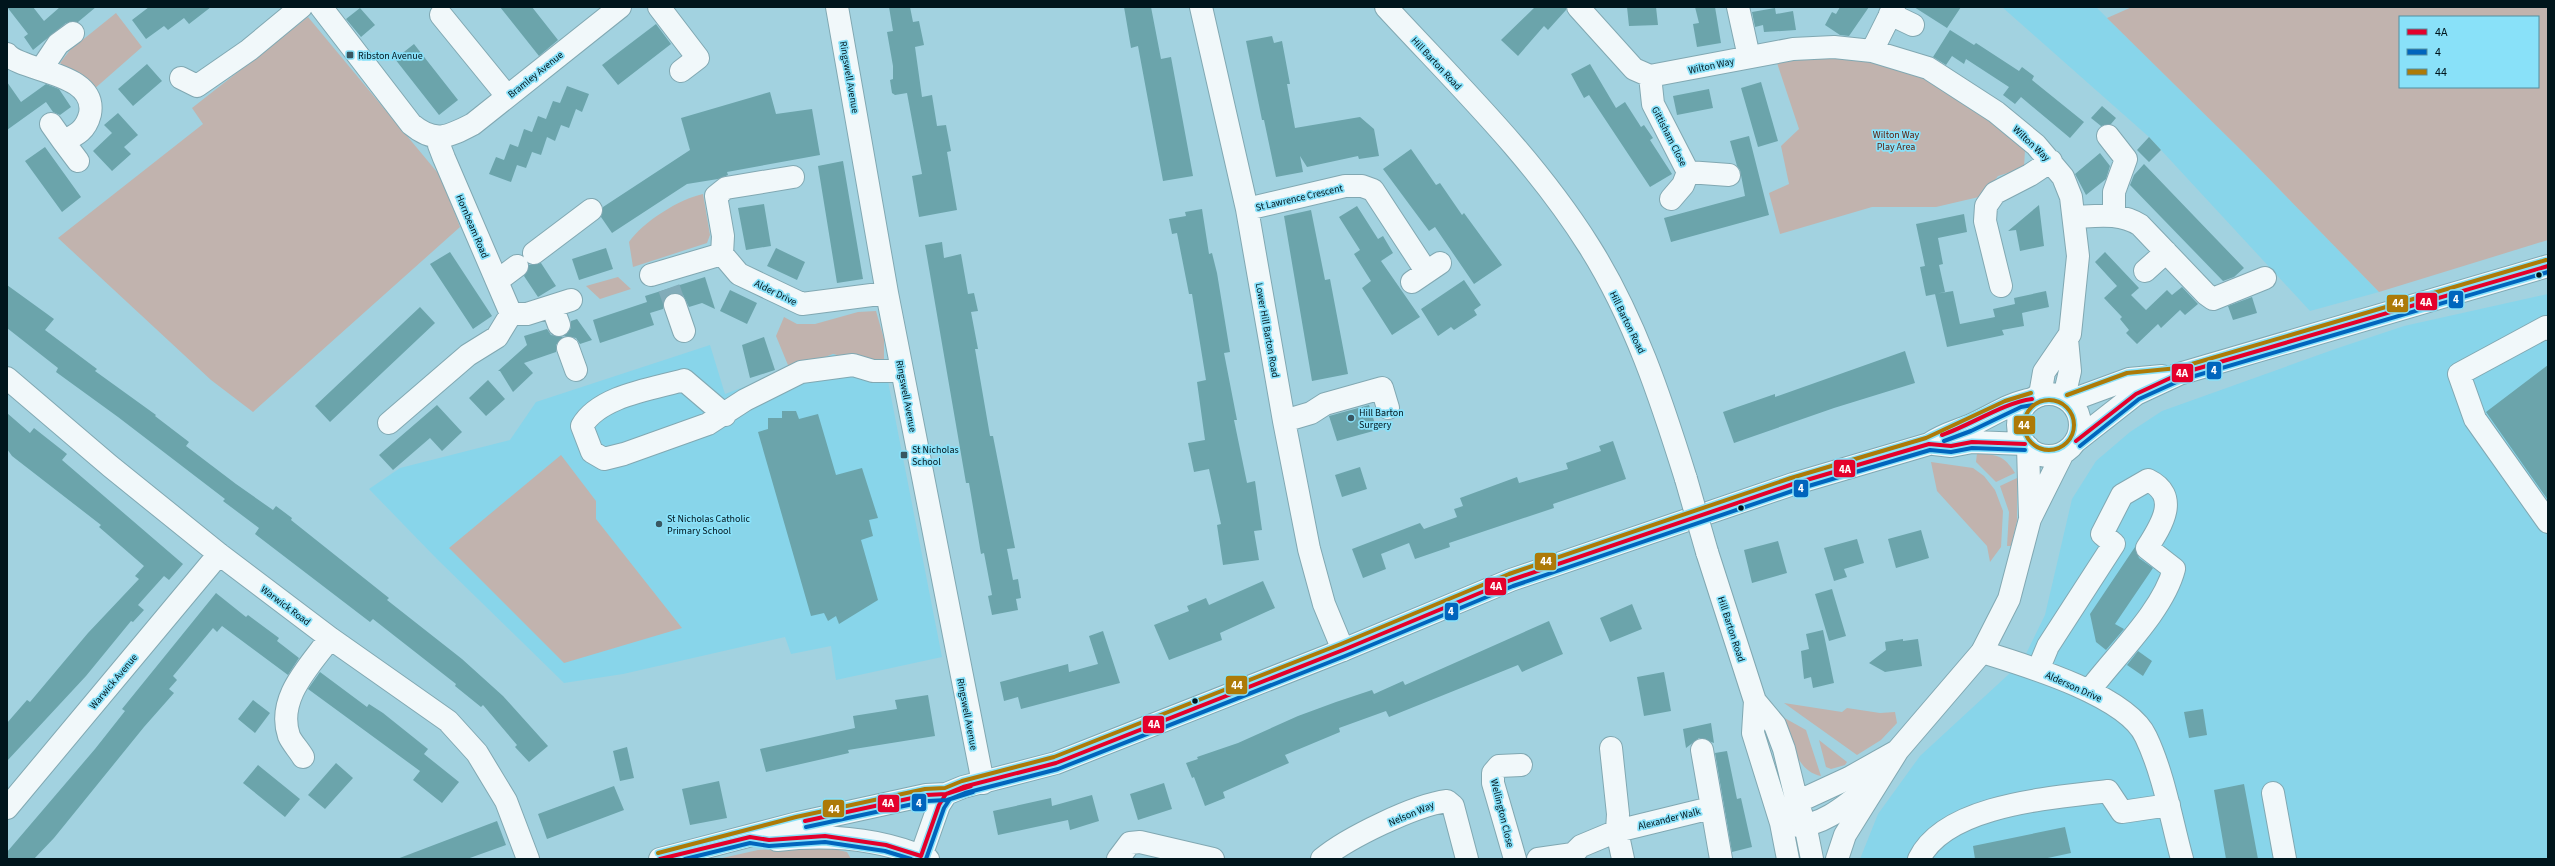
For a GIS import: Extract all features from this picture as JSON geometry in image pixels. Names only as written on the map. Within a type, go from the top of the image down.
[{"type":"street","points":[[181,78],[197,86],[249,50],[301,7]]},
{"type":"street","points":[[321,7],[411,124],[422,133],[444,137]]},
{"type":"street","name":"Bramley Avenue","points":[[444,137],[473,124],[620,7]]},
{"type":"street","points":[[659,7],[698,58],[681,71]]},
{"type":"street","name":"Ringswell Avenue","points":[[837,7],[887,293],[983,783]]},
{"type":"street","name":"Lower Hill Barton Road","points":[[1201,7],[1247,209],[1284,421],[1309,549],[1324,604],[1343,650]]},
{"type":"street","name":"Hill Barton Road","points":[[1386,7],[1508,138],[1543,179],[1589,246],[1645,359],[1686,479],[1707,552],[1755,701],[1753,734],[1781,823],[1788,859]]},
{"type":"street","points":[[1578,7],[1634,70],[1650,76]]},
{"type":"street","points":[[1738,7],[1749,57]]},
{"type":"street","points":[[1872,51],[1892,10],[1913,25]]},
{"type":"street","points":[[441,16],[507,96]]},
{"type":"street","points":[[42,68],[58,44],[73,33]]},
{"type":"street","name":"Wilton Way","points":[[1650,76],[1793,50],[1834,47],[1872,51],[1928,68],[1996,112],[2036,145],[2051,161],[2063,177],[2071,197],[2078,256],[2074,304],[2067,339],[2070,371],[2067,399]]},
{"type":"street","points":[[9,59],[42,68],[69,81],[84,92],[90,101],[88,122],[80,133],[57,133],[78,160]]},
{"type":"street","name":"Gittisham Close","points":[[1650,76],[1653,104],[1688,172],[1683,185],[1671,199]]},
{"type":"street","points":[[2108,136],[2126,159],[2114,192],[2114,216]]},
{"type":"street","name":"Hornbeam Road","points":[[444,137],[439,145],[510,314]]},
{"type":"street","points":[[2001,286],[1985,221],[1986,206],[1995,193],[2051,161]]},
{"type":"street","name":"Gittisham Close","points":[[1688,172],[1729,175]]},
{"type":"street","points":[[684,331],[665,285],[722,254],[723,236],[716,196],[726,188],[793,177]]},
{"type":"street","name":"St Lawrence Crescent","points":[[1247,209],[1345,186],[1362,186],[1373,190],[1426,272]]},
{"type":"street","points":[[497,281],[591,210]]},
{"type":"street","points":[[2074,217],[2114,216],[2131,219],[2140,225],[2206,294],[2213,299],[2265,278]]},
{"type":"street","points":[[2145,271],[2166,252]]},
{"type":"street","name":"Alder Drive","points":[[722,254],[739,274],[802,304],[887,293]]},
{"type":"street","points":[[1929,444],[1951,446],[1972,442],[2026,446],[2044,455],[2069,447],[2136,394],[2179,374],[2548,266]]},
{"type":"street","points":[[389,423],[468,355],[497,337],[510,314],[527,314],[561,310]]},
{"type":"street","points":[[2548,330],[2546,327],[2459,374],[2475,419],[2548,522]]},
{"type":"street","name":"Wilton Way","points":[[2036,397],[2044,372],[2053,355],[2067,339]]},
{"type":"street","points":[[568,348],[576,370]]},
{"type":"street","points":[[725,415],[684,380],[607,402],[589,414],[582,426],[592,452],[604,459],[701,426],[725,415],[745,400],[800,372],[853,366],[873,371],[902,371]]},
{"type":"street","points":[[2067,399],[2129,379],[2179,374]]},
{"type":"street","name":"Warwick Road","points":[[7,378],[110,466],[219,554],[330,638],[448,721],[477,752],[506,801],[528,859]]},
{"type":"street","points":[[1284,421],[1311,413],[1325,404],[1382,388],[1388,408]]},
{"type":"street","points":[[660,859],[750,837],[798,823],[926,795],[946,794],[1056,763],[1343,650],[1511,580],[1635,536],[1852,465],[1929,444],[1945,433],[1968,426],[2019,402],[2036,397],[2056,395],[2067,399],[2077,412],[2080,424],[2030,519],[2009,599],[1982,652],[1898,750],[1845,835],[1838,859]]},
{"type":"street","points":[[2030,519],[2026,446],[2021,437],[2019,420],[2026,404],[2036,397]]},
{"type":"street","points":[[2038,670],[2065,618],[2114,544],[2102,534],[2122,495],[2148,480],[2158,485],[2166,502],[2165,520],[2147,548],[2174,569],[2170,583],[2149,616],[2089,691]]},
{"type":"street","name":"Warwick Avenue","points":[[7,808],[219,554]]},
{"type":"street","points":[[303,757],[290,737],[286,721],[288,700],[294,688],[330,638]]},
{"type":"street","name":"Alderson Drive","points":[[1982,652],[2038,670],[2089,691],[2128,714],[2146,736],[2169,805],[2182,859]]},
{"type":"street","name":"Hill Barton Road","points":[[1755,701],[1775,725],[1786,756],[1797,802],[1805,824],[1812,859]]},
{"type":"street","points":[[1611,748],[1618,814],[1617,831],[1623,859]]},
{"type":"street","name":"Alexander Walk","points":[[1617,831],[1711,808],[1702,750]]},
{"type":"street","points":[[1882,776],[1826,817],[1797,826],[1781,823],[1797,802],[1898,750]]},
{"type":"street","points":[[1786,756],[1796,771],[1826,788]]},
{"type":"street","name":"Wellington Close","points":[[1515,859],[1493,783],[1493,773],[1499,766],[1521,765]]},
{"type":"street","points":[[1919,859],[1924,848],[1940,833],[1960,821],[2047,798],[2108,791],[2122,812],[2169,805]]},
{"type":"street","points":[[2273,793],[2285,859]]},
{"type":"street","points":[[750,837],[768,840],[825,836],[886,845],[925,858],[939,805],[946,794]]},
{"type":"street","name":"Nelson Way","points":[[1322,859],[1365,833],[1434,803],[1447,801],[1453,806],[1467,859]]},
{"type":"street","points":[[1711,808],[1721,859]]},
{"type":"street","points":[[1538,859],[1573,856],[1581,846],[1617,831]]},
{"type":"street","points":[[1118,859],[1130,843],[1140,842],[1213,859]]},
{"type":"shaded area","points":[[2002,7],[2096,7],[2244,153],[2379,292],[2310,311],[2149,137]]},
{"type":"shaded area","points":[[2548,294],[2548,859],[1860,859],[1878,814],[1920,756],[2022,662],[2045,615],[2072,499],[2096,461],[2130,432],[2162,411],[2404,326]]},
{"type":"shaded area","name":"St Nicholas Catholic Primary School","points":[[710,345],[725,394],[833,354],[876,364],[884,361],[942,657],[836,680],[831,646],[791,654],[785,637],[623,674],[564,683],[437,559],[369,489],[400,468],[510,440],[536,402]]},
{"type":"green space","points":[[2132,7],[2548,7],[2548,240],[2379,292],[2244,153],[2107,18]]},
{"type":"green space","points":[[116,13],[142,47],[93,90],[60,63],[70,50]]},
{"type":"green space","points":[[308,17],[442,178],[460,227],[253,412],[211,380],[58,238],[203,124],[192,108]]},
{"type":"green space","name":"Wilton Way Play Area","points":[[1823,57],[1849,57],[1895,67],[1933,83],[1986,113],[2025,150],[2024,168],[1998,176],[1983,196],[1936,207],[1872,207],[1780,234],[1769,193],[1789,184],[1781,146],[1799,129],[1777,63]]},
{"type":"green space","points":[[703,194],[710,235],[707,243],[633,267],[629,242],[635,234],[662,212],[683,201]]},
{"type":"green space","points":[[618,277],[631,289],[600,299],[586,286]]},
{"type":"green space","points":[[876,311],[884,339],[884,361],[876,364],[833,354],[790,370],[776,336],[784,317],[797,324],[815,324],[858,312]]},
{"type":"green space","points":[[1977,453],[1995,455],[2003,459],[2015,473],[1996,482],[1976,462]]},
{"type":"green space","points":[[561,455],[596,501],[596,519],[682,628],[564,663],[449,548]]},
{"type":"green space","points":[[1931,462],[1973,468],[1984,476],[1995,490],[2003,511],[2001,547],[1990,562],[1987,546],[1937,491]]},
{"type":"green space","points":[[2017,478],[2017,521],[2011,546],[2007,546],[2009,512],[2000,486]]},
{"type":"green space","points":[[1784,703],[1842,712],[1847,708],[1880,713],[1895,712],[1897,723],[1881,740],[1857,755]]},
{"type":"green space","points":[[1781,716],[1806,730],[1821,776],[1812,773],[1799,760]]},
{"type":"green space","points":[[1819,740],[1847,762],[1845,765],[1831,769],[1826,767]]},
{"type":"green space","points":[[826,847],[847,852],[851,859],[718,859],[758,850]]},
{"type":"building","points":[[7,7],[33,7],[44,21],[60,7],[96,7],[78,22],[66,23],[33,50],[24,37],[28,34]]},
{"type":"building","points":[[149,7],[211,7],[189,24],[184,18],[168,30],[164,26],[146,39],[132,20]]},
{"type":"building","points":[[500,7],[532,7],[558,40],[539,56]]},
{"type":"building","points":[[889,7],[910,7],[913,22],[919,21],[924,45],[915,47],[922,97],[932,95],[937,126],[946,125],[951,151],[947,152],[957,210],[919,217],[912,176],[922,174],[907,93],[895,95],[892,93],[890,80],[893,79],[893,66],[887,32],[893,31]]},
{"type":"building","points":[[1124,7],[1151,7],[1161,59],[1171,57],[1193,176],[1163,181],[1138,46],[1131,48]]},
{"type":"building","points":[[1535,7],[1566,7],[1566,10],[1548,30],[1544,26],[1518,56],[1501,40]]},
{"type":"building","points":[[1627,7],[1656,7],[1658,25],[1629,26]]},
{"type":"building","points":[[1695,7],[1715,7],[1721,43],[1697,47],[1693,24],[1699,23]]},
{"type":"building","points":[[1840,7],[1869,7],[1849,36],[1840,35],[1825,25],[1832,12],[1836,14]]},
{"type":"building","points":[[1914,7],[1961,7],[1947,28]]},
{"type":"building","points":[[360,8],[375,25],[361,37],[346,19]]},
{"type":"building","points":[[1775,8],[1776,14],[1793,11],[1796,30],[1764,32],[1763,25],[1755,27],[1752,12]]},
{"type":"building","points":[[656,24],[671,44],[618,85],[602,65]]},
{"type":"building","points":[[1950,30],[1974,45],[1976,43],[2019,71],[2022,67],[2034,76],[2032,80],[2084,122],[2070,138],[2021,97],[2015,104],[2003,95],[2009,87],[1966,59],[1964,64],[1952,56],[1946,65],[1933,57]]},
{"type":"building","points":[[1272,36],[1274,43],[1282,41],[1290,84],[1287,84],[1295,128],[1360,117],[1374,129],[1379,156],[1359,159],[1358,156],[1307,167],[1300,156],[1303,172],[1276,177],[1264,120],[1262,120],[1246,41]]},
{"type":"building","points":[[414,44],[458,100],[439,115],[395,59]]},
{"type":"building","points":[[147,64],[162,81],[133,106],[118,89]]},
{"type":"building","points":[[1590,64],[1616,108],[1625,102],[1641,127],[1644,125],[1653,138],[1650,140],[1672,174],[1650,187],[1589,95],[1584,98],[1571,74]]},
{"type":"building","points":[[7,82],[21,102],[46,84],[59,89],[71,107],[60,115],[53,112],[46,102],[7,130]]},
{"type":"building","points":[[1761,82],[1778,141],[1758,147],[1741,88]]},
{"type":"building","points":[[567,86],[589,94],[582,112],[576,109],[569,128],[561,125],[555,141],[547,137],[541,155],[532,152],[526,168],[517,165],[511,182],[489,174],[496,157],[504,160],[510,144],[518,147],[524,129],[532,132],[538,116],[546,119],[553,101],[560,103]]},
{"type":"building","points":[[1709,89],[1713,108],[1677,115],[1673,96]]},
{"type":"building","points":[[770,92],[776,114],[812,109],[820,155],[727,172],[728,175],[718,179],[687,184],[612,233],[601,217],[603,207],[690,150],[681,118]]},
{"type":"building","points":[[2102,106],[2116,118],[2111,124],[2101,126],[2091,118]]},
{"type":"building","points":[[118,113],[138,135],[124,147],[131,154],[112,171],[93,151],[112,133],[104,125]]},
{"type":"building","points":[[1749,136],[1769,215],[1671,242],[1664,218],[1745,196],[1740,170],[1737,166],[1730,141]]},
{"type":"building","points":[[2149,137],[2161,150],[2149,162],[2137,150]]},
{"type":"building","points":[[45,147],[81,197],[62,212],[25,161]]},
{"type":"building","points":[[1411,149],[1436,185],[1440,183],[1462,215],[1464,213],[1502,265],[1474,284],[1435,227],[1429,231],[1383,169]]},
{"type":"building","points":[[2100,153],[2110,166],[2106,179],[2086,195],[2075,174]]},
{"type":"building","points":[[843,161],[863,279],[837,283],[818,166]]},
{"type":"building","points":[[2144,164],[2244,268],[2234,277],[2223,281],[2130,185],[2134,175]]},
{"type":"building","points":[[764,204],[771,246],[746,250],[738,208]]},
{"type":"building","points":[[2039,205],[2044,246],[2020,251],[2016,230],[2008,231]]},
{"type":"building","points":[[1357,206],[1378,239],[1383,236],[1393,253],[1381,261],[1420,317],[1392,335],[1362,288],[1371,281],[1354,254],[1360,250],[1339,217]]},
{"type":"building","points":[[1202,209],[1209,254],[1212,253],[1217,273],[1230,352],[1224,353],[1237,420],[1234,420],[1247,483],[1255,481],[1262,530],[1254,531],[1259,560],[1223,565],[1217,525],[1221,524],[1209,469],[1194,472],[1188,443],[1205,440],[1197,382],[1206,380],[1192,294],[1189,294],[1177,233],[1172,234],[1169,219],[1186,216],[1185,212]]},
{"type":"building","points":[[1311,210],[1325,280],[1330,279],[1348,374],[1312,381],[1284,216]]},
{"type":"building","points":[[1964,214],[1967,232],[1938,238],[1943,264],[1939,265],[1945,292],[1926,296],[1920,267],[1925,266],[1916,224]]},
{"type":"building","points":[[942,242],[944,258],[961,254],[968,294],[974,293],[978,311],[971,312],[978,349],[975,349],[990,436],[993,436],[1015,548],[1007,549],[1013,580],[1018,579],[1021,598],[1016,599],[1018,610],[992,615],[988,596],[992,595],[984,553],[981,554],[969,483],[966,483],[925,245]]},
{"type":"building","points":[[606,248],[613,269],[579,280],[572,259]]},
{"type":"building","points":[[776,248],[805,262],[797,280],[767,266]]},
{"type":"building","points":[[450,252],[492,316],[473,329],[430,264]]},
{"type":"building","points":[[2105,252],[2139,288],[2131,295],[2146,310],[2167,290],[2172,295],[2182,287],[2198,304],[2185,315],[2180,310],[2161,328],[2158,324],[2137,344],[2126,333],[2129,330],[2120,319],[2122,317],[2104,298],[2117,286],[2095,262]]},
{"type":"building","points":[[541,263],[556,286],[538,297],[524,276],[529,265]]},
{"type":"building","points":[[705,277],[715,309],[702,303],[689,307],[683,295],[671,293],[665,297],[663,309],[650,313],[654,325],[600,343],[593,320],[647,302],[645,296]]},
{"type":"building","points":[[1464,280],[1481,305],[1474,310],[1477,315],[1454,330],[1451,327],[1438,336],[1421,309]]},
{"type":"building","points":[[7,285],[54,319],[45,330],[97,369],[95,371],[156,415],[155,416],[189,442],[186,446],[273,510],[276,506],[292,518],[291,520],[389,598],[387,600],[462,659],[503,696],[548,746],[529,762],[515,747],[517,745],[483,705],[481,707],[455,686],[456,684],[373,619],[370,622],[255,534],[259,528],[223,501],[225,499],[118,417],[56,372],[58,368],[7,328]]},
{"type":"building","points":[[730,290],[757,303],[747,324],[720,311]]},
{"type":"building","points":[[1953,291],[1960,324],[1995,317],[1993,309],[2015,304],[2014,298],[2046,291],[2049,307],[2022,313],[2024,326],[2002,330],[2004,335],[1947,347],[1935,294]]},
{"type":"building","points":[[2252,297],[2257,313],[2233,320],[2228,306]]},
{"type":"building","points":[[420,307],[435,323],[330,422],[315,406]]},
{"type":"building","points":[[577,319],[592,340],[580,344],[576,338],[564,336],[571,328],[571,321]]},
{"type":"building","points":[[547,329],[551,335],[563,337],[556,345],[556,352],[524,363],[533,373],[513,392],[500,371],[498,371],[527,345],[524,336]]},
{"type":"building","points":[[764,337],[775,370],[750,378],[742,345]]},
{"type":"building","points":[[1905,351],[1915,383],[1834,408],[1734,443],[1723,412],[1775,394],[1775,397]]},
{"type":"building","points":[[2548,365],[2548,500],[2486,412]]},
{"type":"building","points":[[488,380],[505,399],[486,416],[469,398]]},
{"type":"building","points":[[437,405],[462,432],[442,451],[430,438],[393,470],[379,455]]},
{"type":"building","name":"Hill Barton Surgery","points":[[1369,405],[1377,430],[1337,441],[1329,416]]},
{"type":"building","points":[[782,411],[796,411],[799,419],[818,414],[836,475],[862,468],[878,518],[869,520],[873,536],[861,540],[878,600],[839,624],[836,616],[828,621],[824,613],[811,616],[758,432],[768,429],[768,418],[782,418]]},
{"type":"building","points":[[7,413],[30,433],[34,428],[67,454],[62,460],[183,564],[169,580],[164,576],[138,605],[144,610],[133,622],[131,621],[86,676],[7,761],[7,723],[27,700],[30,702],[88,633],[139,579],[135,576],[144,566],[99,527],[101,525],[12,456],[7,449]]},
{"type":"building","points":[[1613,441],[1626,479],[1553,504],[1554,508],[1449,543],[1450,547],[1415,559],[1409,543],[1381,554],[1386,569],[1363,578],[1352,549],[1420,523],[1424,529],[1457,517],[1454,509],[1463,506],[1460,498],[1517,477],[1519,483],[1568,469],[1566,463],[1601,451],[1599,446]]},
{"type":"building","points":[[1360,467],[1367,489],[1342,497],[1335,475]]},
{"type":"building","points":[[1921,530],[1929,558],[1896,568],[1888,539]]},
{"type":"building","points":[[1857,539],[1864,563],[1844,569],[1847,577],[1834,581],[1824,548]]},
{"type":"building","points":[[1778,541],[1787,573],[1752,583],[1744,550]]},
{"type":"building","points":[[2135,547],[2139,558],[2153,568],[2115,624],[2124,629],[2106,650],[2096,642],[2090,614]]},
{"type":"building","points":[[1263,581],[1275,608],[1220,633],[1222,640],[1169,660],[1154,625],[1189,611],[1187,606],[1206,598],[1209,605]]},
{"type":"building","points":[[1832,589],[1846,636],[1829,641],[1815,594]]},
{"type":"building","points":[[216,593],[246,617],[248,615],[279,638],[277,641],[299,658],[288,675],[222,626],[217,632],[213,628],[173,676],[177,680],[169,689],[174,693],[144,727],[54,838],[34,859],[7,859],[7,852],[95,749],[125,711],[122,709]]},
{"type":"building","points":[[1632,604],[1642,629],[1610,642],[1600,618]]},
{"type":"building","points":[[1549,621],[1563,654],[1522,672],[1518,665],[1389,717],[1386,711],[1339,728],[1340,732],[1285,755],[1289,763],[1223,792],[1225,798],[1205,806],[1194,777],[1192,778],[1186,763],[1198,759],[1197,757],[1238,743],[1298,716],[1336,702],[1372,690],[1374,694],[1403,681],[1405,685]]},
{"type":"building","points":[[1823,630],[1834,683],[1813,688],[1811,677],[1804,679],[1801,651],[1809,649],[1806,634]]},
{"type":"building","points":[[1103,631],[1120,683],[1021,709],[1018,697],[1004,701],[1000,682],[1068,664],[1069,672],[1098,664],[1089,636]]},
{"type":"building","points":[[1903,639],[1903,641],[1918,639],[1922,666],[1885,672],[1869,663],[1886,650],[1885,642]]},
{"type":"building","points":[[2138,651],[2152,661],[2143,676],[2127,665]]},
{"type":"building","points":[[320,672],[367,707],[369,704],[383,713],[428,749],[424,754],[459,782],[442,803],[413,780],[420,771],[308,689]]},
{"type":"building","points":[[1664,672],[1671,711],[1644,716],[1637,677]]},
{"type":"building","points":[[928,695],[935,736],[848,750],[849,753],[766,772],[760,749],[855,728],[853,716],[897,709],[895,700]]},
{"type":"building","points":[[253,700],[270,713],[255,733],[238,719]]},
{"type":"building","points":[[2203,709],[2207,735],[2189,738],[2184,712]]},
{"type":"building","points":[[1711,723],[1714,743],[1699,738],[1686,748],[1683,729]]},
{"type":"building","points":[[627,747],[634,778],[620,781],[613,751]]},
{"type":"building","points":[[1727,751],[1737,799],[1741,798],[1752,847],[1732,852],[1715,753]]},
{"type":"building","points":[[336,763],[353,778],[325,809],[308,795]]},
{"type":"building","points":[[258,765],[300,799],[285,817],[243,783]]},
{"type":"building","points":[[719,781],[727,818],[690,825],[682,789]]},
{"type":"building","points":[[1164,783],[1172,809],[1138,820],[1130,794]]},
{"type":"building","points":[[2244,784],[2258,859],[2226,859],[2214,790]]},
{"type":"building","points":[[614,786],[624,810],[547,839],[538,814]]},
{"type":"building","points":[[1092,795],[1099,821],[1070,830],[1068,820],[998,835],[993,811],[1051,798],[1052,806]]},
{"type":"building","points":[[497,821],[506,845],[467,859],[397,859]]},
{"type":"building","points":[[2065,827],[2071,853],[2043,859],[1975,859],[1973,846]]},
{"type":"tunnel","points":[[669,288],[675,305]]},
{"type":"transit line","name":"44","points":[[2067,395],[2127,373],[2178,368],[2546,260]]},
{"type":"transit line","name":"4A","points":[[2076,441],[2136,394],[2179,374],[2548,266]]},
{"type":"transit line","name":"4","points":[[2080,446],[2139,399],[2181,380],[2548,272]]},
{"type":"transit line","name":"44","points":[[658,853],[796,817],[925,789],[945,788],[962,781],[1054,757],[1341,644],[1509,574],[1791,478],[1926,438],[2005,401],[2031,393]]},
{"type":"transit line","name":"4A","points":[[1942,435],[2010,405],[2032,399]]},
{"type":"transit line","name":"44","points":[[2049,400],[2058,402],[2067,407],[2072,416],[2074,425],[2072,434],[2067,443],[2058,448],[2049,450],[2040,448],[2031,443],[2026,434],[2024,425],[2026,416],[2031,407],[2040,402],[2049,400]]},
{"type":"transit line","name":"4","points":[[1944,441],[1971,431],[2021,407],[2033,405]]},
{"type":"transit line","name":"4A","points":[[660,859],[750,837],[769,840],[825,836],[886,845],[921,856],[939,805],[946,794],[963,787],[1056,763],[1343,650],[1511,580],[1793,484],[1929,444],[1951,446],[1972,442],[2025,444]]},
{"type":"transit line","name":"4","points":[[926,859],[944,808],[950,799],[965,793],[1058,769],[1345,656],[1513,586],[1795,490],[1930,450],[1951,452],[1972,448],[2025,450]]},
{"type":"transit line","name":"4A","points":[[805,821],[926,795],[946,794],[971,786]]},
{"type":"transit line","name":"4","points":[[806,827],[927,801],[947,800],[973,792]]},
{"type":"transit line","name":"4","points":[[685,859],[750,843],[769,846],[825,842],[885,851],[911,859]]},
{"type":"place","name":"Ribston Avenue","points":[[350,55]]},
{"type":"place","name":"Hill Barton Surgery","points":[[1351,418]]},
{"type":"place","name":"St Nicholas School","points":[[904,455]]},
{"type":"place","name":"St Nicholas Catholic Primary School","points":[[659,524]]}]
